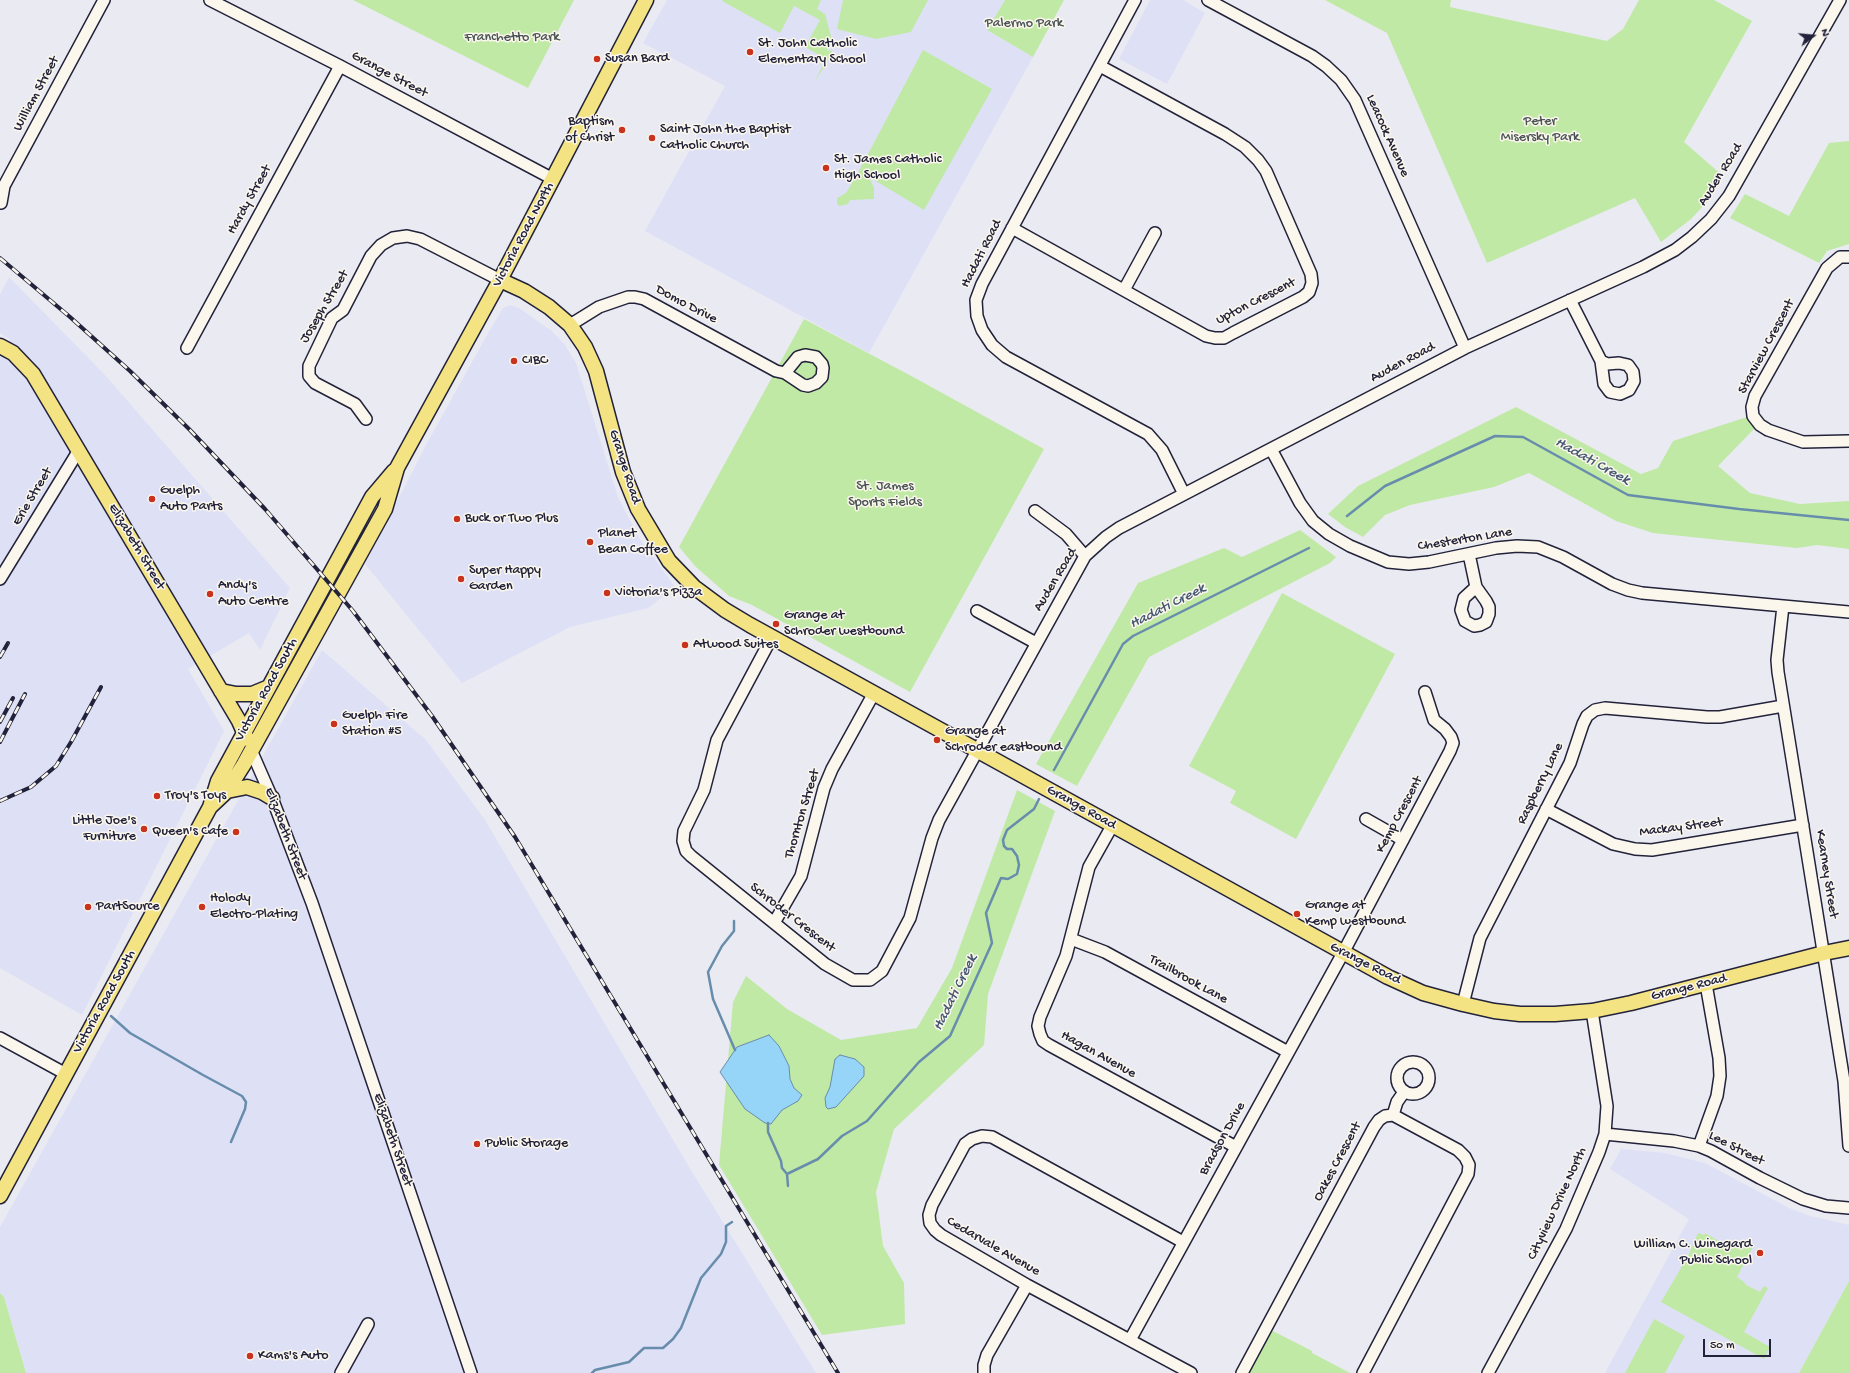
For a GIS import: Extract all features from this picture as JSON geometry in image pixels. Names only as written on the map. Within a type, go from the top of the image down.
[{"type":"main road","name":"Victoria Road North","points":[[330,575],[372,497],[397,468],[500,280],[646,0]]},
{"type":"main road","name":"Grange Road","points":[[500,280],[524,291],[549,307],[570,325],[585,347],[596,371],[629,489],[638,509],[669,561],[694,587],[725,610],[772,637],[1388,977],[1423,993],[1494,1011],[1520,1014],[1555,1014],[1592,1011],[1849,948]]},
{"type":"main road","name":"Elizabeth Street","points":[[0,346],[13,352],[33,374],[221,691],[244,733],[251,750]]},
{"type":"main road","name":"Victoria Road North","points":[[341,587],[385,509],[397,468]]},
{"type":"main road","name":"Victoria Road South","points":[[0,1196],[210,807],[218,781],[330,575]]},
{"type":"main road","name":"Victoria Road South","points":[[210,807],[227,791],[341,587]]},
{"type":"main road","points":[[221,691],[236,694],[252,694],[269,687]]},
{"type":"main road","points":[[227,791],[247,787],[262,792],[272,798]]},
{"type":"street","name":"William Street","points":[[1,203],[4,186],[104,0]]},
{"type":"street","name":"Grange Street","points":[[210,0],[340,66],[553,179]]},
{"type":"street","name":"Hadati Road","points":[[1135,0],[982,284],[976,300],[977,316],[982,330],[992,345],[1006,357],[1148,434],[1162,450],[1184,494]]},
{"type":"street","name":"Leacock Avenue","points":[[1208,0],[1312,56],[1326,66],[1341,80],[1355,100],[1465,348]]},
{"type":"street","name":"Auden Road","points":[[977,751],[1085,556],[1106,537],[1119,528],[1465,348],[1643,267],[1675,250],[1692,237],[1718,212],[1729,196],[1840,0]]},
{"type":"street","name":"Hardy Street","points":[[187,348],[340,66]]},
{"type":"street","name":"Upton Crescent","points":[[1012,228],[1206,336],[1224,338],[1303,297],[1309,292],[1312,283],[1311,274],[1266,171],[1258,160],[1245,147],[1225,134],[1100,66]]},
{"type":"street","points":[[1124,290],[1155,233]]},
{"type":"street","name":"Joseph Street","points":[[366,418],[355,404],[315,383],[309,376],[308,366],[332,318],[343,310],[371,256],[381,245],[393,238],[407,236],[420,239],[500,280]]},
{"type":"street","name":"Starview Crescent","points":[[1849,256],[1840,257],[1827,268],[1755,396],[1752,407],[1753,416],[1760,426],[1768,430],[1803,442],[1849,442]]},
{"type":"street","name":"Domo Drive","points":[[570,325],[599,307],[628,297],[644,299],[776,371],[785,373]]},
{"type":"street","points":[[1570,300],[1600,361]]},
{"type":"street","name":"Chesterton Lane","points":[[1272,449],[1300,503],[1313,520],[1329,534],[1350,546],[1388,562],[1409,564],[1429,562],[1517,546],[1538,547],[1563,556],[1612,584],[1642,593],[1849,612]]},
{"type":"street","name":"Erie Street","points":[[0,579],[79,450]]},
{"type":"street","points":[[1035,511],[1066,534],[1085,556]]},
{"type":"street","points":[[1469,554],[1476,587]]},
{"type":"street","name":"Kearney Street","points":[[1782,606],[1777,660],[1783,706],[1844,1081],[1849,1146]]},
{"type":"street","points":[[977,611],[1036,643]]},
{"type":"street","name":"Schroder Crescent","points":[[772,637],[717,740],[704,790],[684,831],[683,841],[686,851],[691,856],[825,964],[853,980],[862,981],[876,977],[882,971],[910,918],[932,838],[939,820],[977,751]]},
{"type":"street","name":"Kemp Crescent","points":[[1343,953],[1450,751],[1452,743],[1451,737],[1445,728],[1434,720],[1425,692]]},
{"type":"street","name":"Thornton Street","points":[[774,923],[801,876],[824,788],[832,769],[874,693]]},
{"type":"street","name":"Raspberry Lane","points":[[1463,1004],[1480,938],[1570,763],[1582,724],[1587,716],[1595,710],[1605,708],[1720,717],[1783,706]]},
{"type":"street","name":"Elizabeth Street","points":[[251,750],[272,798],[312,904],[471,1373]]},
{"type":"street","name":"Mackay Street","points":[[1546,809],[1613,844],[1635,849],[1652,850],[1803,826]]},
{"type":"street","points":[[1366,819],[1403,840]]},
{"type":"street","name":"Hagan Avenue","points":[[1112,826],[1089,867],[1071,939],[1061,969],[1040,1017],[1038,1026],[1043,1041],[1236,1147]]},
{"type":"street","name":"Trailbrook Lane","points":[[1071,939],[1105,952],[1288,1052]]},
{"type":"street","name":"Bradson Drive","points":[[1130,1340],[1343,953]]},
{"type":"street","points":[[1700,1146],[1717,1096],[1720,1076],[1719,1058],[1706,984]]},
{"type":"street","name":"Cityview Drive North","points":[[1488,1373],[1566,1229],[1579,1201],[1605,1134],[1607,1106],[1592,1011]]},
{"type":"street","points":[[0,1038],[66,1074]]},
{"type":"street","points":[[1363,1373],[1468,1174],[1469,1165],[1466,1156],[1458,1150],[1393,1115],[1397,1102],[1404,1092]]},
{"type":"street","name":"Oakes Crescent","points":[[1242,1373],[1374,1127],[1379,1120],[1385,1116],[1393,1115]]},
{"type":"street","name":"Lee Street","points":[[1605,1134],[1668,1140],[1700,1146],[1760,1178],[1804,1199],[1826,1206],[1849,1208]]},
{"type":"street","name":"Cedarvale Avenue","points":[[1183,1242],[992,1138],[982,1136],[972,1138],[965,1144],[932,1204],[929,1215],[930,1223],[934,1230],[941,1235],[1027,1284],[1191,1373]]},
{"type":"street","points":[[984,1373],[984,1365],[987,1355],[1027,1284]]},
{"type":"street","points":[[341,1373],[368,1324]]},
{"type":"shaded area","name":"St. James Catholic High School","points":[[667,0],[1005,0],[987,30],[1033,57],[869,353],[645,231],[725,86],[643,43]]},
{"type":"shaded area","points":[[1150,0],[1183,0],[1205,13],[1167,84],[1119,59]]},
{"type":"shaded area","points":[[9,277],[105,375],[290,588],[260,650],[249,633],[188,669],[224,731],[82,1015],[0,968],[0,358],[10,339],[0,333],[0,295]]},
{"type":"shaded area","points":[[510,305],[519,308],[552,331],[565,345],[576,363],[618,497],[638,536],[675,587],[648,608],[570,627],[462,683],[365,564],[426,445],[487,335],[503,308]]},
{"type":"shaded area","points":[[322,650],[426,740],[485,820],[689,1167],[816,1373],[26,1373],[4,1297],[0,1293],[0,1227]]},
{"type":"shaded area","name":"William C. Winegard Public School","points":[[1621,1149],[1665,1153],[1705,1163],[1789,1208],[1810,1216],[1849,1225],[1849,1281],[1799,1373],[1605,1373],[1689,1219],[1610,1169]]},
{"type":"green space","name":"Franchetto Park","points":[[353,0],[574,0],[528,88]]},
{"type":"green space","points":[[821,0],[817,9],[825,14],[833,44],[827,47],[828,51],[832,50],[830,57],[814,83],[826,59],[805,47],[820,20],[794,6],[780,33],[722,1]]},
{"type":"green space","points":[[843,0],[928,0],[911,32],[876,39],[837,29]]},
{"type":"green space","name":"Palermo Park","points":[[1005,0],[1064,0],[1033,57],[987,30]]},
{"type":"green space","name":"Peter Misersky Park","points":[[1325,0],[1451,0],[1450,7],[1607,41],[1623,29],[1639,0],[1714,0],[1752,21],[1684,142],[1723,176],[1709,200],[1691,219],[1661,242],[1635,198],[1487,263],[1387,33]]},
{"type":"green space","points":[[923,50],[992,89],[924,210],[869,177],[874,188],[874,199],[850,200],[848,204],[839,206],[837,203],[837,198],[846,193],[859,171]]},
{"type":"green space","points":[[1849,141],[1849,244],[1827,251],[1819,263],[1730,218],[1745,194],[1789,216],[1829,143]]},
{"type":"green space","name":"St. James Sports Fields","points":[[804,319],[1044,449],[910,692],[752,605],[729,596],[696,567],[679,547]]},
{"type":"green space","points":[[1516,407],[1641,474],[1658,468],[1673,441],[1747,417],[1755,428],[1718,466],[1750,493],[1800,504],[1849,501],[1849,549],[1817,545],[1797,548],[1653,533],[1616,521],[1529,473],[1494,487],[1410,505],[1385,515],[1363,537],[1345,527],[1328,514],[1358,486]]},
{"type":"green space","points":[[1300,530],[1336,557],[1330,563],[1149,657],[1077,786],[1036,764],[1138,583],[1224,548],[1242,557]]},
{"type":"green space","points":[[1282,593],[1395,654],[1296,839],[1230,803],[1236,791],[1189,766]]},
{"type":"green space","points":[[1017,790],[1055,811],[988,994],[984,1045],[894,1129],[876,1192],[883,1246],[904,1283],[905,1324],[822,1335],[719,1165],[733,1002],[746,976],[787,1009],[841,1040],[917,1028],[952,968]]},
{"type":"green space","points":[[1698,1233],[1704,1235],[1705,1233],[1717,1240],[1719,1247],[1744,1247],[1755,1243],[1737,1277],[1746,1285],[1760,1292],[1764,1286],[1768,1288],[1744,1332],[1770,1347],[1764,1359],[1661,1302],[1688,1256]]},
{"type":"green space","points":[[1849,1281],[1849,1373],[1799,1373]]},
{"type":"green space","points":[[0,1293],[4,1297],[26,1373],[0,1373]]},
{"type":"green space","points":[[1654,1319],[1685,1336],[1665,1373],[1625,1373]]},
{"type":"green space","points":[[1271,1330],[1312,1351],[1312,1353],[1350,1373],[1248,1373]]},
{"type":"water","points":[[769,1035],[779,1046],[789,1066],[790,1079],[794,1088],[802,1095],[798,1101],[782,1110],[771,1124],[765,1123],[745,1109],[720,1072],[737,1047]]},
{"type":"water","points":[[840,1055],[855,1059],[864,1067],[864,1076],[836,1107],[828,1109],[826,1107],[825,1098],[830,1087],[835,1059]]},
{"type":"waterway","name":"Hadati Creek","points":[[1347,516],[1385,486],[1495,436],[1523,437],[1628,495],[1739,509],[1849,520]]},
{"type":"waterway","name":"Hadati Creek","points":[[1054,770],[1123,644],[1133,636],[1309,548]]},
{"type":"waterway","name":"Hadati Creek","points":[[788,1186],[787,1174],[818,1159],[842,1136],[867,1121],[919,1062],[950,1036],[992,943],[986,913],[1001,878],[1008,879],[1017,874],[1019,865],[1017,856],[1012,849],[1007,849],[1004,846],[1003,840],[1007,830],[1034,809],[1039,799]]},
{"type":"waterway","points":[[734,921],[734,931],[722,946],[708,972],[713,999],[735,1050]]},
{"type":"waterway","points":[[111,1016],[130,1033],[242,1096],[246,1102],[245,1109],[231,1142]]},
{"type":"waterway","points":[[768,1123],[768,1132],[781,1161],[782,1168],[787,1174]]},
{"type":"waterway","points":[[592,1373],[595,1370],[629,1362],[644,1348],[663,1348],[673,1339],[681,1328],[701,1278],[721,1254],[726,1242],[726,1226],[732,1222]]},
{"type":"railway","points":[[0,258],[70,317],[130,371],[190,430],[265,509],[353,611],[432,716],[515,837],[838,1373]]},
{"type":"railway","points":[[0,657],[8,643]]},
{"type":"railway","points":[[0,801],[31,787],[56,766],[101,687]]},
{"type":"railway","points":[[0,742],[25,694]]},
{"type":"railway","points":[[0,722],[13,698]]},
{"type":"place","name":"St. John Catholic Elementary School","points":[[750,52]]},
{"type":"place","name":"Susan Bard","points":[[597,59]]},
{"type":"place","name":"Baptism of Christ","points":[[622,130]]},
{"type":"place","name":"Saint John the Baptist Catholic Church","points":[[652,138]]},
{"type":"place","name":"St. James Catholic High School","points":[[826,168]]},
{"type":"place","name":"CIBC","points":[[514,361]]},
{"type":"place","name":"Guelph Auto Parts","points":[[152,499]]},
{"type":"place","name":"Buck or Two Plus","points":[[457,519]]},
{"type":"place","name":"Planet Bean Coffee","points":[[590,542]]},
{"type":"place","name":"Super Happy Garden","points":[[461,579]]},
{"type":"place","name":"Victoria's Pizza","points":[[607,593]]},
{"type":"place","name":"Andy's Auto Centre","points":[[210,594]]},
{"type":"place","name":"Grange at Schroder westbound","points":[[776,624]]},
{"type":"place","name":"Atwood Suites","points":[[685,645]]},
{"type":"place","name":"Guelph Fire Station #5","points":[[334,724]]},
{"type":"place","name":"Grange at Schroder eastbound","points":[[937,740]]},
{"type":"place","name":"Troy's Toys","points":[[157,796]]},
{"type":"place","name":"Little Joe's Furniture","points":[[144,829]]},
{"type":"place","name":"Queen's Cafe","points":[[236,832]]},
{"type":"place","name":"PartSource","points":[[88,907]]},
{"type":"place","name":"Holody Electro-Plating","points":[[202,907]]},
{"type":"place","name":"Grange at Kemp westbound","points":[[1297,914]]},
{"type":"place","name":"Public Storage","points":[[477,1144]]},
{"type":"place","name":"William C. Winegard Public School","points":[[1760,1253]]},
{"type":"place","name":"Kams's Auto","points":[[250,1356]]}]
